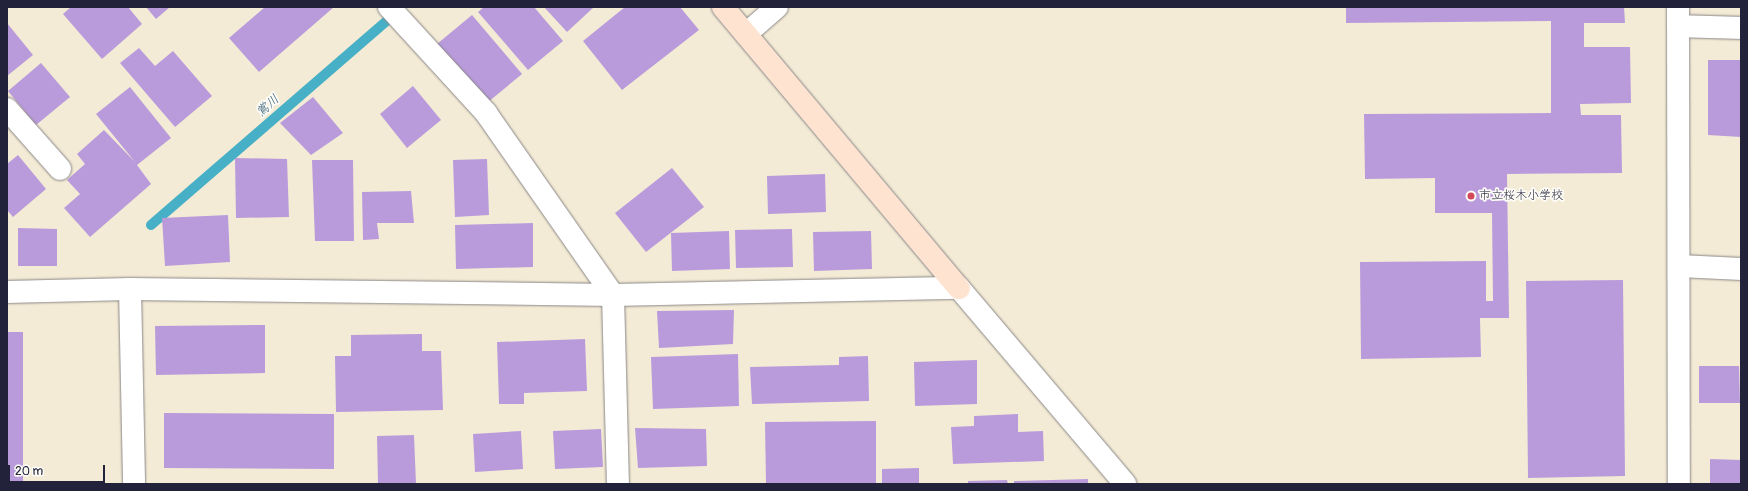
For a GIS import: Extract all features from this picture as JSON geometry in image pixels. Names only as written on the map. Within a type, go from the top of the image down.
[{"type":"street","points":[[389,7],[486,113],[613,295],[618,484]]},
{"type":"street","points":[[723,7],[958,288],[1125,484]]},
{"type":"street","points":[[746,34],[777,7]]},
{"type":"street","points":[[1679,484],[1680,266],[1678,17],[1741,28]]},
{"type":"street","points":[[7,109],[60,170]]},
{"type":"street","points":[[1680,266],[1741,269]]},
{"type":"street","points":[[7,292],[130,289],[613,295],[958,288]]},
{"type":"street","points":[[130,289],[134,484]]},
{"type":"building","points":[[71,7],[128,7],[142,24],[102,59],[63,14]]},
{"type":"building","points":[[146,7],[170,7],[156,19]]},
{"type":"building","points":[[265,7],[334,7],[259,72],[229,38]]},
{"type":"building","points":[[484,7],[534,7],[563,41],[528,70],[478,12]]},
{"type":"building","points":[[544,7],[594,7],[567,32]]},
{"type":"building","points":[[625,7],[680,7],[699,30],[622,90],[583,41]]},
{"type":"building","name":"市立桜木小学校","points":[[1346,7],[1624,7],[1625,23],[1584,23],[1584,47],[1630,47],[1631,103],[1580,104],[1581,115],[1621,115],[1622,173],[1507,174],[1509,318],[1480,318],[1481,357],[1361,359],[1360,262],[1486,261],[1486,301],[1493,301],[1492,213],[1435,213],[1435,178],[1365,179],[1364,114],[1551,113],[1551,21],[1346,23]]},
{"type":"building","points":[[472,15],[522,74],[487,103],[437,44]]},
{"type":"building","points":[[7,23],[33,55],[7,76]]},
{"type":"building","points":[[139,48],[155,66],[173,51],[212,96],[175,127],[120,63]]},
{"type":"building","points":[[1708,60],[1741,60],[1741,137],[1708,135]]},
{"type":"building","points":[[41,63],[70,97],[36,125],[8,91]]},
{"type":"building","points":[[413,86],[441,120],[407,148],[380,114]]},
{"type":"building","points":[[130,87],[171,138],[137,165],[151,184],[90,237],[64,208],[80,194],[67,180],[85,164],[77,154],[104,130],[135,162],[96,114]]},
{"type":"building","points":[[313,97],[343,133],[311,155],[280,123]]},
{"type":"building","points":[[18,155],[46,189],[13,217],[7,210],[7,164]]},
{"type":"building","points":[[235,158],[287,159],[289,217],[236,218]]},
{"type":"building","points":[[487,159],[489,215],[455,217],[453,160]]},
{"type":"building","points":[[312,160],[353,160],[354,241],[315,241]]},
{"type":"building","points":[[672,168],[704,207],[646,252],[615,213]]},
{"type":"building","points":[[825,174],[826,212],[768,214],[767,176]]},
{"type":"building","points":[[411,191],[414,223],[377,223],[379,239],[363,240],[362,192]]},
{"type":"building","points":[[228,215],[230,262],[165,266],[162,218]]},
{"type":"building","points":[[533,223],[533,267],[456,269],[455,225]]},
{"type":"building","points":[[18,228],[57,229],[57,266],[18,266]]},
{"type":"building","points":[[792,229],[793,267],[736,268],[735,230]]},
{"type":"building","points":[[729,231],[730,269],[672,271],[671,233]]},
{"type":"building","points":[[871,231],[872,269],[814,271],[813,232]]},
{"type":"building","points":[[1623,280],[1625,476],[1528,478],[1526,281]]},
{"type":"building","points":[[734,310],[733,344],[659,348],[657,311]]},
{"type":"building","points":[[265,325],[265,373],[156,375],[155,326]]},
{"type":"building","points":[[7,332],[23,332],[23,484],[7,484]]},
{"type":"building","points":[[422,334],[422,351],[441,351],[443,410],[336,412],[335,356],[351,356],[351,335]]},
{"type":"building","points":[[585,339],[587,391],[524,393],[524,404],[499,404],[497,342]]},
{"type":"building","points":[[738,354],[739,406],[653,409],[651,357]]},
{"type":"building","points":[[868,356],[869,401],[752,404],[750,367],[839,365],[839,357]]},
{"type":"building","points":[[977,360],[977,404],[915,406],[914,362]]},
{"type":"building","points":[[1699,366],[1739,366],[1740,403],[1699,403]]},
{"type":"building","points":[[164,413],[334,414],[334,469],[164,468]]},
{"type":"building","points":[[1018,414],[1018,432],[1043,431],[1044,461],[953,464],[951,427],[974,426],[974,416]]},
{"type":"building","points":[[876,421],[876,484],[766,484],[765,422]]},
{"type":"building","points":[[635,428],[706,429],[707,466],[638,468]]},
{"type":"building","points":[[601,429],[603,467],[555,469],[553,431]]},
{"type":"building","points":[[521,431],[523,469],[475,472],[473,434]]},
{"type":"building","points":[[414,435],[416,484],[378,484],[377,436]]},
{"type":"building","points":[[1710,459],[1741,460],[1741,484],[1710,484]]},
{"type":"building","points":[[919,468],[919,484],[882,484],[882,469]]},
{"type":"building","points":[[1088,479],[1088,484],[1014,484],[1014,481]]},
{"type":"building","points":[[1007,480],[1008,484],[968,484],[968,481]]},
{"type":"waterway","name":"鴬川","points":[[151,225],[397,12]]},
{"type":"place","name":"市立桜木小学校","points":[[1471,196]]}]
